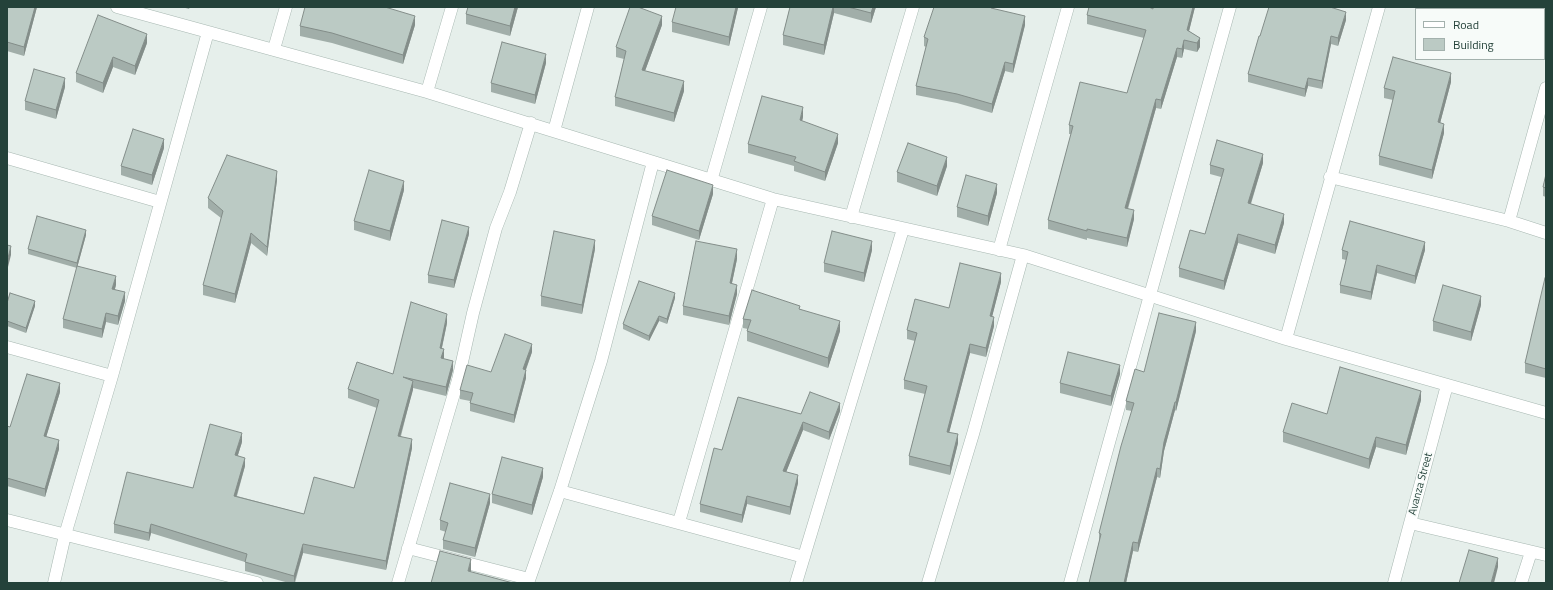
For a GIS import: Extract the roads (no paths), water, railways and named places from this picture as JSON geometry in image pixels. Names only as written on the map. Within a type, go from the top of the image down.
[{"type":"street","points":[[117,7],[427,92],[773,199],[1023,255],[1286,339],[1546,412]]},
{"type":"street","points":[[274,49],[286,7]]},
{"type":"street","points":[[427,92],[452,7]]},
{"type":"street","points":[[554,131],[588,7]]},
{"type":"street","points":[[711,181],[761,7]]},
{"type":"street","points":[[851,217],[913,7]]},
{"type":"street","points":[[998,250],[1068,7]]},
{"type":"street","points":[[1070,583],[1230,7]]},
{"type":"street","points":[[1286,339],[1330,177],[1379,7]]},
{"type":"street","points":[[54,583],[66,535],[208,32]]},
{"type":"street","points":[[1509,221],[1546,88]]},
{"type":"street","points":[[398,583],[458,380],[473,313],[496,228],[510,192],[531,123]]},
{"type":"street","points":[[7,158],[160,202]]},
{"type":"street","points":[[408,548],[529,581],[560,491],[601,361],[653,162]]},
{"type":"street","points":[[1330,177],[1509,221],[1546,233]]},
{"type":"street","points":[[679,522],[773,199]]},
{"type":"street","points":[[796,583],[903,229]]},
{"type":"street","points":[[928,583],[973,434],[1023,255]]},
{"type":"street","points":[[7,347],[112,376]]},
{"type":"street","name":"Avanza Street","points":[[1394,583],[1447,385]]},
{"type":"street","points":[[560,491],[804,557]]},
{"type":"street","points":[[7,520],[258,583]]},
{"type":"street","points":[[1410,523],[1546,555]]},
{"type":"street","points":[[1521,583],[1531,552]]}]
